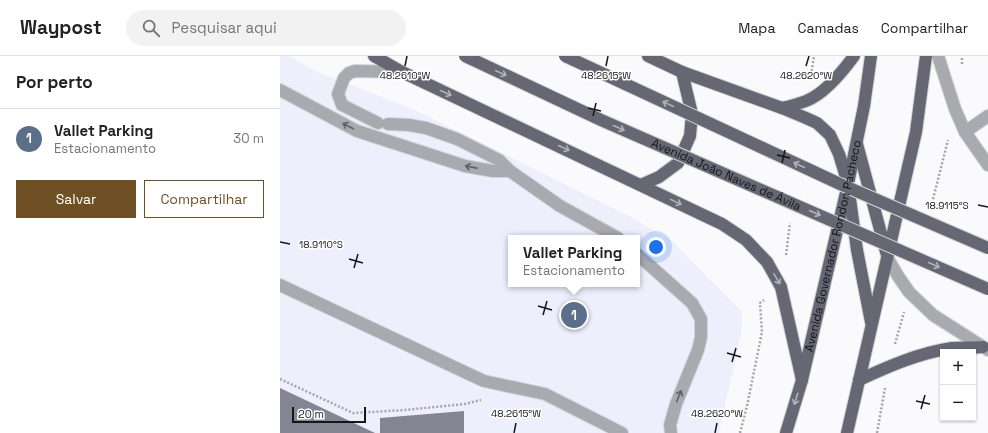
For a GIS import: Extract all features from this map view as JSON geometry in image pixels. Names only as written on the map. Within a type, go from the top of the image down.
[{"type":"main road","points":[[374,56],[402,72],[722,224],[746,240],[767,262],[781,287],[802,380]]},
{"type":"main road","name":"Avenida João Naves de Ávila","points":[[465,56],[601,120],[988,289]]},
{"type":"main road","points":[[565,56],[832,180],[988,248]]},
{"type":"main road","points":[[650,56],[682,72],[782,108],[816,123],[830,135],[839,154],[848,184],[857,250],[871,322]]},
{"type":"main road","points":[[782,108],[807,101],[823,90],[842,72],[854,56]]},
{"type":"main road","name":"Avenida Governador Rondon Pacheco","points":[[786,433],[802,380],[848,184],[864,106],[871,56]]},
{"type":"main road","points":[[847,433],[871,322],[916,132],[926,56]]},
{"type":"main road","points":[[641,185],[659,176],[678,163],[690,136],[692,114],[682,72]]},
{"type":"main road","points":[[857,143],[887,258]]},
{"type":"main road","points":[[859,380],[930,352],[954,348],[985,349]]},
{"type":"street","points":[[938,56],[955,109],[965,132],[988,165]]},
{"type":"street","points":[[402,72],[355,71],[344,78],[338,94],[339,99],[342,105],[383,124],[409,125],[426,128],[457,139],[499,160],[510,171],[560,206],[613,235]]},
{"type":"street","points":[[280,90],[357,131],[465,166],[494,171],[510,171]]},
{"type":"street","points":[[965,132],[988,116]]},
{"type":"street","points":[[640,257],[692,303],[701,320],[701,337],[698,350],[676,404],[670,425],[671,433]]},
{"type":"street","points":[[887,258],[909,292],[933,315],[985,349]]},
{"type":"street","points":[[280,284],[470,375],[484,381],[545,394],[622,433]]},
{"type":"path","points":[[807,101],[814,56]]},
{"type":"path","points":[[786,256],[791,218]]},
{"type":"path","points":[[740,433],[762,332],[760,303],[781,287]]},
{"type":"path","points":[[280,379],[353,413],[465,404],[487,399]]},
{"type":"shaded area","points":[[280,56],[290,56],[313,70],[415,110],[629,216],[672,241],[742,312],[742,329],[719,433],[280,433]]},
{"type":"building","points":[[280,388],[375,433],[280,433]]},
{"type":"building","points":[[464,411],[464,433],[380,433],[380,418]]},
{"type":"place","name":"Vallet Parking","points":[[574,315]]}]
